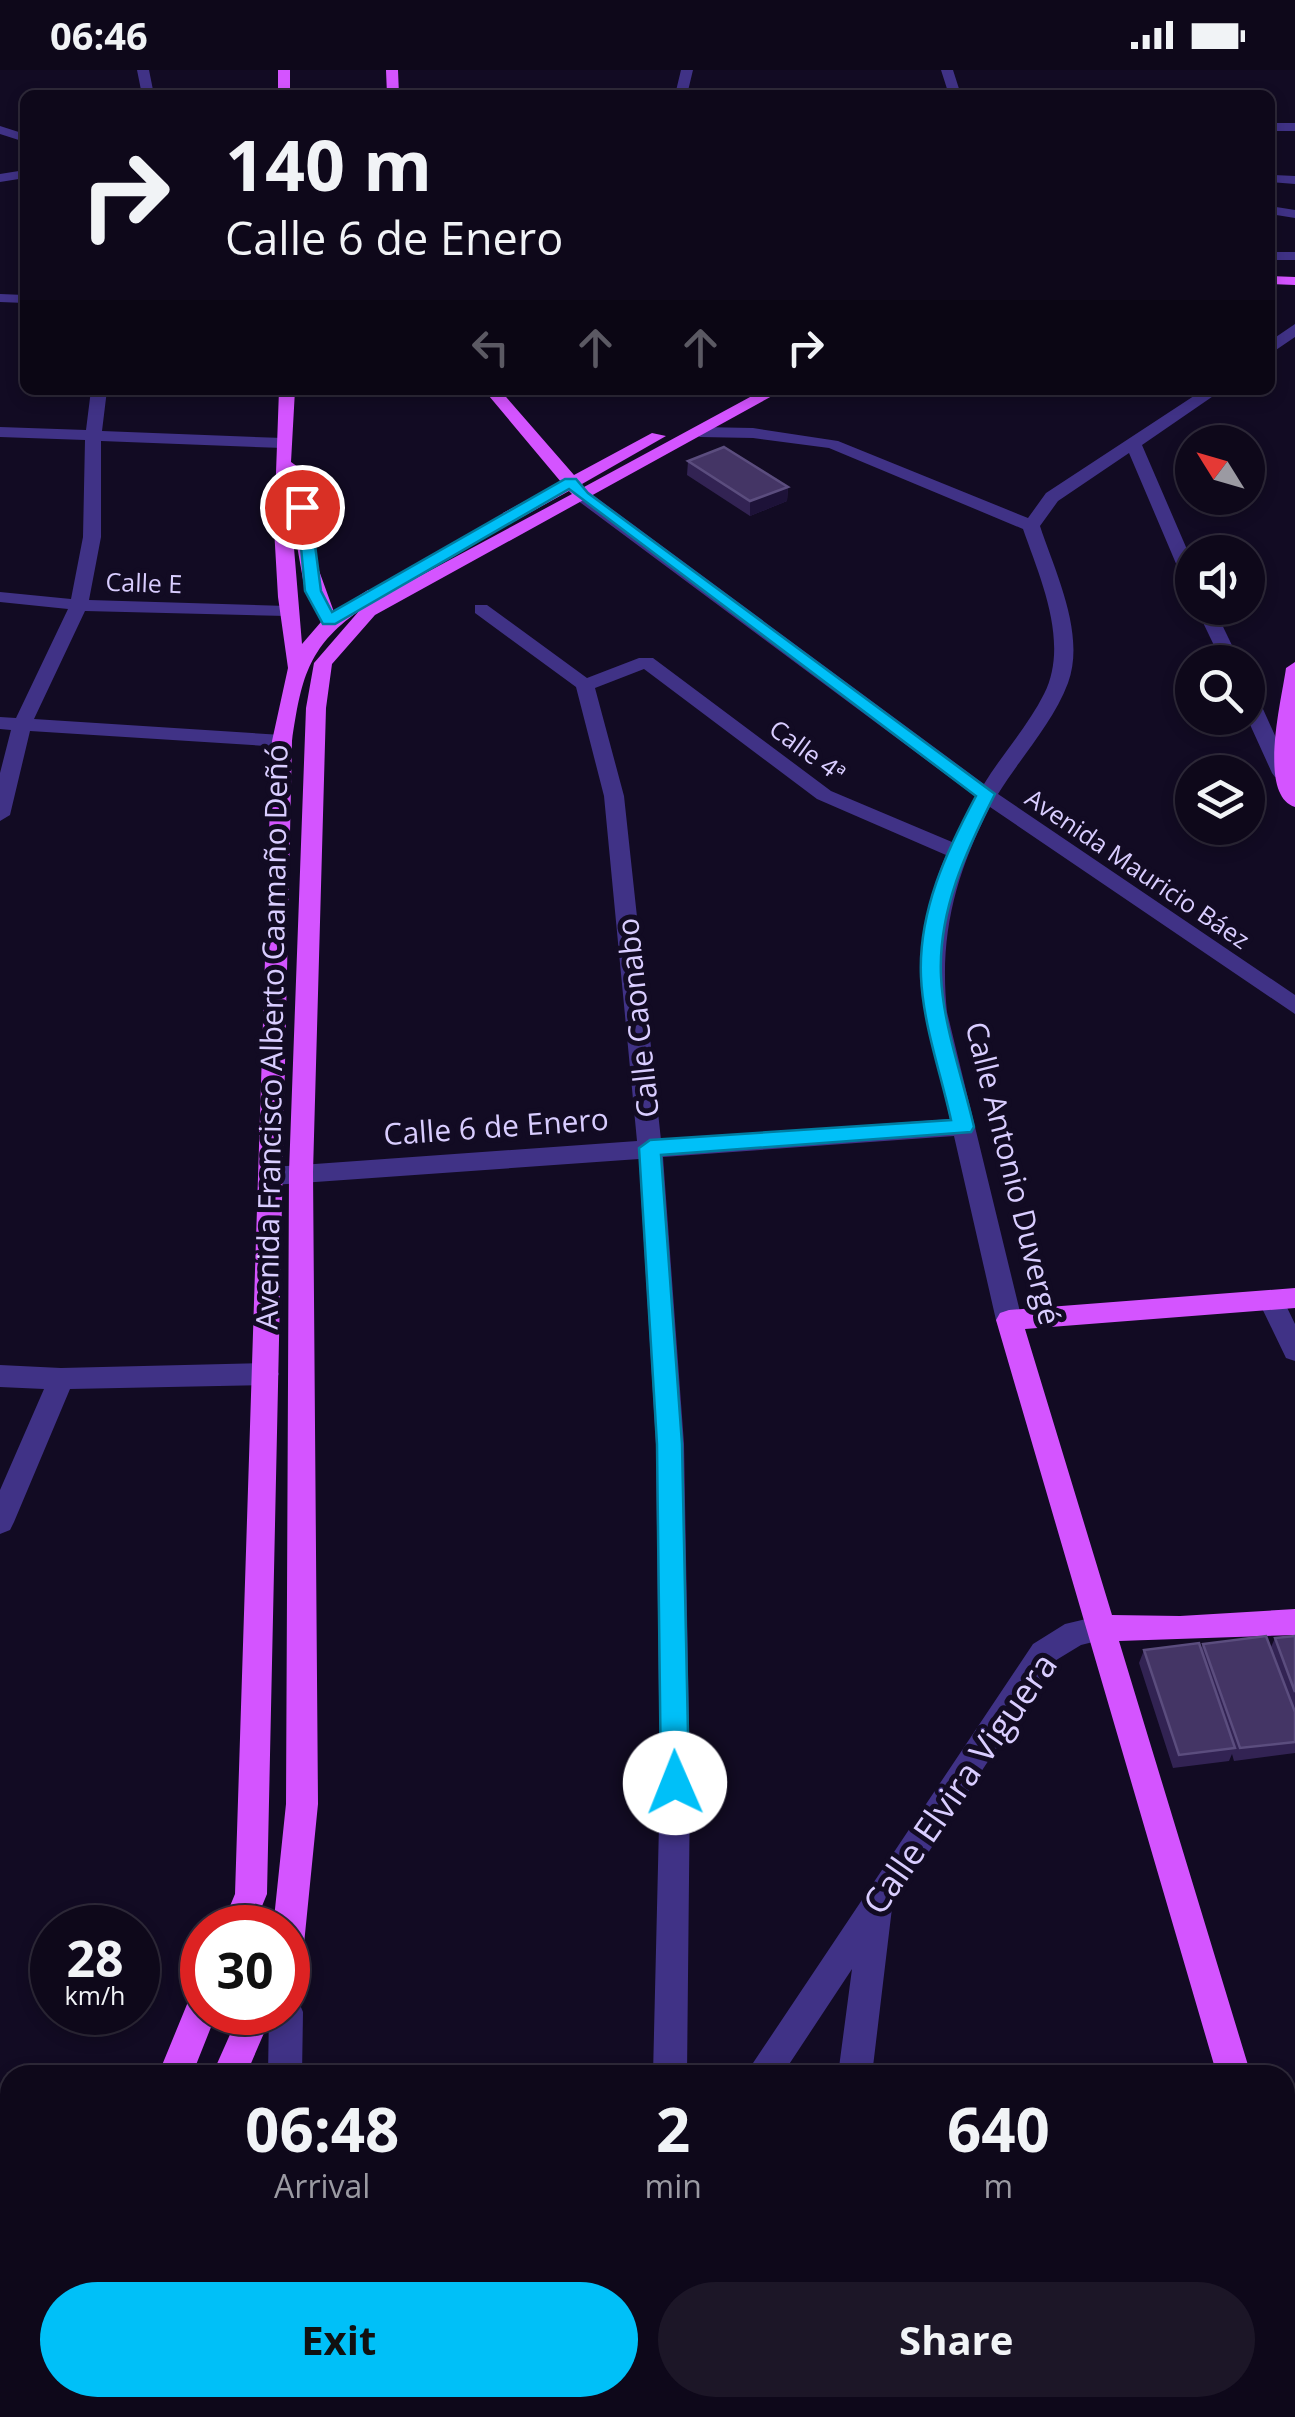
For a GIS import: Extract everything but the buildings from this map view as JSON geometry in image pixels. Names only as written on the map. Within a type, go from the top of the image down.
[{"type":"main road","points":[[287,395],[283,443],[287,611],[297,671]]},
{"type":"main road","name":"Avenida Mauricio Báez","points":[[496,395],[577,489]]},
{"type":"main road","name":"Avenida Francisco Alberto Caamaño Deñó","points":[[292,1905],[302,1804],[301,1172],[316,708],[323,662],[369,611],[735,395]]},
{"type":"main road","name":"Avenida Francisco Alberto Caamaño Deñó","points":[[246,1905],[251,1894],[273,1176],[282,741],[297,671],[307,643],[329,620],[765,395]]},
{"type":"main road","points":[[283,443],[302,507],[313,591],[329,620]]},
{"type":"main road","points":[[1295,668],[1282,773],[1295,800]]},
{"type":"main road","points":[[1009,1320],[1283,1299]]},
{"type":"main road","name":"Calle Antonio Duvergé","points":[[1009,1320],[1231,2065]]},
{"type":"main road","name":"Calle Elvira Viguera","points":[[1102,1628],[1180,1630],[1295,1622]]},
{"type":"main road","points":[[179,2065],[191,2035]]},
{"type":"main road","points":[[233,2065],[247,2035]]},
{"type":"street","points":[[1275,345],[1295,329]]},
{"type":"street","points":[[0,815],[7,725],[79,605],[92,537],[92,436],[98,395]]},
{"type":"street","points":[[700,432],[753,432],[832,444],[1032,526],[1052,497],[1207,395]]},
{"type":"street","points":[[0,432],[283,443]]},
{"type":"street","points":[[1134,446],[1175,541]]},
{"type":"street","name":"Avenida Mauricio Báez","points":[[577,489],[986,794],[1295,1006]]},
{"type":"street","name":"Calle Antonio Duvergé","points":[[1009,1320],[930,980],[934,914],[956,852],[986,794],[1050,700],[1062,666],[1060,638],[1032,526]]},
{"type":"street","name":"Calle E","points":[[0,597],[79,605],[287,611]]},
{"type":"street","points":[[480,609],[585,686]]},
{"type":"street","name":"Calle 4ª","points":[[585,686],[645,662],[824,795],[956,852]]},
{"type":"street","name":"Calle Caonabo","points":[[585,686],[614,796],[650,1148],[670,1464],[675,1783],[670,2065]]},
{"type":"street","points":[[7,725],[282,741]]},
{"type":"street","points":[[1265,735],[1282,773]]},
{"type":"street","name":"Calle 6 de Enero","points":[[273,1176],[963,1127]]},
{"type":"street","points":[[1283,1299],[1295,1350]]},
{"type":"street","points":[[0,1376],[61,1379],[266,1374]]},
{"type":"street","points":[[0,1522],[61,1379]]},
{"type":"street","name":"Calle Elvira Viguera","points":[[768,2065],[1043,1653],[1075,1633],[1102,1628]]},
{"type":"street","points":[[856,2065],[878,1896]]},
{"type":"street","points":[[285,2065],[286,2035]]},
{"type":"route","points":[[302,507],[313,591],[329,620],[571,482],[583,496],[690,577],[986,794],[956,852],[932,928],[930,980],[963,1127],[650,1148],[670,1444],[675,1783]]}]
